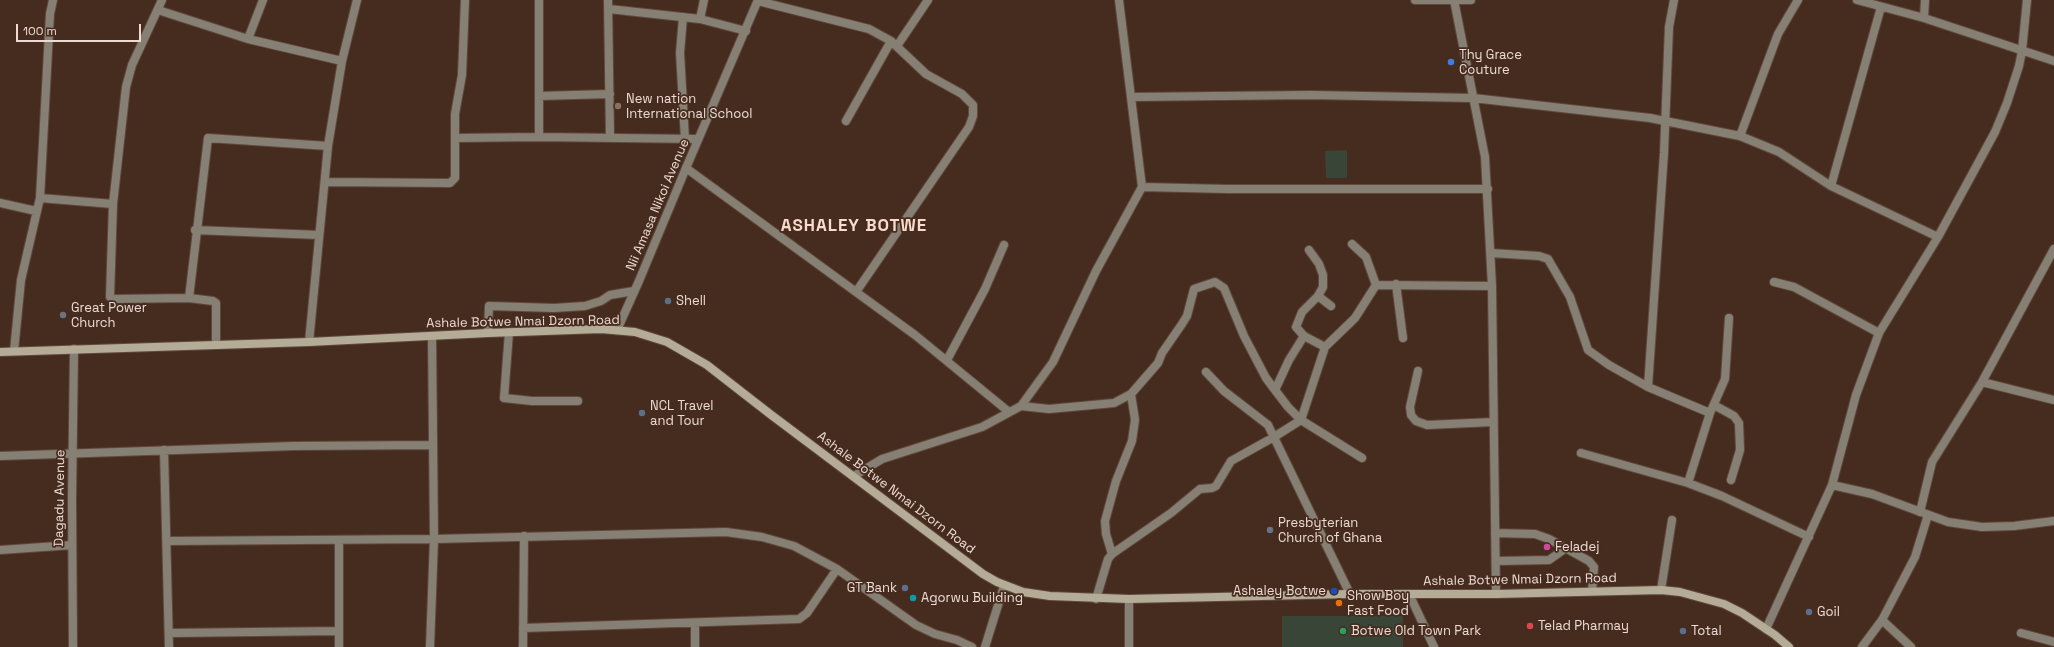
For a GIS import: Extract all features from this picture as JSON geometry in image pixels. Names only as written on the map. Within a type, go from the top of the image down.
[{"type":"main road","name":"Ashale Botwe Nmai Dzorn Road","points":[[0,352],[309,342],[509,332],[617,330],[658,338],[707,365],[854,476],[933,538],[983,574],[1004,586],[1034,595],[1096,599],[1129,599],[1350,594],[1496,594],[1661,590],[1680,592],[1724,604],[1742,613],[1766,629],[1788,647]]},
{"type":"street","points":[[14,351],[21,280],[40,198],[50,14],[53,0]]},
{"type":"street","points":[[162,0],[132,64],[126,87],[113,204],[110,296],[113,300],[189,298],[216,302],[216,345]]},
{"type":"street","points":[[248,38],[263,0]]},
{"type":"street","points":[[309,342],[326,182],[328,146],[342,61],[357,0]]},
{"type":"street","points":[[326,182],[450,183],[455,178],[456,114],[462,75],[465,0]]},
{"type":"street","points":[[539,0],[539,137]]},
{"type":"street","points":[[608,0],[610,138]]},
{"type":"street","points":[[700,19],[704,0]]},
{"type":"street","points":[[758,0],[868,29],[894,43],[926,74],[962,94],[973,105],[973,116],[969,127],[856,292]]},
{"type":"street","name":"Nii Amasa Nikoi Avenue","points":[[617,330],[758,0]]},
{"type":"street","points":[[846,121],[894,43],[928,0]]},
{"type":"street","points":[[854,476],[882,458],[982,427],[1021,406],[1053,362],[1098,266],[1142,187],[1119,0]]},
{"type":"street","points":[[1415,0],[1471,0]]},
{"type":"street","points":[[1648,387],[1664,154],[1664,121],[1669,27],[1674,0]]},
{"type":"street","points":[[1740,136],[1778,34],[1798,0]]},
{"type":"street","points":[[1856,0],[1924,18],[2054,61]]},
{"type":"street","points":[[1924,18],[1925,0]]},
{"type":"street","points":[[1766,629],[1832,485],[1856,395],[1879,333],[1938,237],[1995,132],[2007,103],[2022,51],[2027,0]]},
{"type":"street","points":[[1454,1],[1473,98],[1483,139],[1488,189],[1492,286],[1496,594]]},
{"type":"street","points":[[1832,186],[1882,7]]},
{"type":"street","points":[[608,9],[700,19],[746,30]]},
{"type":"street","points":[[158,10],[248,38],[342,61]]},
{"type":"street","points":[[683,17],[680,53],[685,139]]},
{"type":"street","points":[[539,96],[610,94]]},
{"type":"street","points":[[1131,97],[1310,95],[1473,98],[1664,121],[1740,136],[1779,152],[1832,186],[1938,237]]},
{"type":"street","points":[[455,138],[539,137],[698,139]]},
{"type":"street","points":[[189,298],[208,138],[328,146]]},
{"type":"street","points":[[686,168],[947,360],[1009,412]]},
{"type":"street","points":[[1142,187],[1236,189],[1488,189]]},
{"type":"street","points":[[40,198],[113,204]]},
{"type":"street","points":[[0,203],[36,211]]},
{"type":"street","points":[[196,230],[320,235]]},
{"type":"street","points":[[1352,244],[1366,256],[1376,285]]},
{"type":"street","points":[[947,360],[985,289],[1004,245]]},
{"type":"street","points":[[1920,512],[1932,462],[1982,382],[2054,249]]},
{"type":"street","points":[[1309,250],[1319,264],[1323,275],[1323,287],[1318,296],[1302,312],[1296,327],[1304,336],[1325,347]]},
{"type":"street","points":[[1491,253],[1539,256],[1548,259],[1570,297],[1588,350],[1609,365],[1648,387],[1710,413]]},
{"type":"street","points":[[1021,406],[1049,409],[1114,403],[1131,394],[1158,363],[1162,353],[1187,316],[1194,289],[1215,282],[1224,288],[1244,336],[1266,378],[1288,407],[1301,420],[1362,458]]},
{"type":"street","points":[[1774,282],[1794,287],[1879,333]]},
{"type":"street","points":[[1396,284],[1403,338]]},
{"type":"street","points":[[1376,285],[1492,286]]},
{"type":"street","points":[[1096,599],[1108,559],[1112,554],[1171,513],[1200,489],[1212,488],[1216,486],[1231,461],[1301,420],[1325,347],[1354,318],[1376,285]]},
{"type":"street","points":[[488,333],[489,306],[554,308],[585,306],[601,301],[610,295],[634,291]]},
{"type":"street","points":[[1318,296],[1331,306]]},
{"type":"street","points":[[1688,484],[1710,413],[1725,379],[1729,318]]},
{"type":"street","points":[[509,332],[504,398],[532,402],[578,401]]},
{"type":"street","points":[[430,647],[434,539],[432,336]]},
{"type":"street","points":[[1275,390],[1289,360],[1304,336]]},
{"type":"street","name":"Dagadu Avenue","points":[[73,647],[72,545],[74,349]]},
{"type":"street","points":[[1418,371],[1410,407],[1411,415],[1416,421],[1427,426],[1493,422]]},
{"type":"street","points":[[1206,372],[1224,391],[1268,425],[1350,594]]},
{"type":"street","points":[[1982,382],[2054,400]]},
{"type":"street","points":[[1112,554],[1106,534],[1105,521],[1116,481],[1132,441],[1134,420],[1131,394]]},
{"type":"street","points":[[1714,405],[1734,416],[1739,423],[1740,450],[1731,480]]},
{"type":"street","points":[[0,456],[73,452],[294,446],[432,445]]},
{"type":"street","points":[[164,450],[169,647]]},
{"type":"street","points":[[1581,453],[1688,484],[1722,496],[1809,537]]},
{"type":"street","points":[[1832,485],[1872,494],[1948,522],[1982,527],[2014,526],[2054,521]]},
{"type":"street","points":[[1862,647],[1882,620],[1915,557],[1928,515]]},
{"type":"street","points":[[1661,590],[1672,520]]},
{"type":"street","points":[[167,541],[434,539],[726,532],[762,537],[794,546],[837,570],[916,625],[935,634],[957,640],[972,647]]},
{"type":"street","points":[[1495,533],[1535,534],[1549,539],[1566,548],[1592,564],[1594,567],[1592,591]]},
{"type":"street","points":[[523,647],[524,536]]},
{"type":"street","points":[[339,540],[339,647]]},
{"type":"street","points":[[0,550],[72,545]]},
{"type":"street","points":[[1496,561],[1549,560],[1566,548]]},
{"type":"street","points":[[523,628],[799,619],[807,613],[837,570]]},
{"type":"street","points":[[985,647],[1004,586]]},
{"type":"street","points":[[1409,594],[1434,647]]},
{"type":"street","points":[[1128,647],[1129,599]]},
{"type":"street","points":[[1882,620],[1911,647]]},
{"type":"street","points":[[695,623],[695,647]]},
{"type":"street","points":[[169,633],[339,631]]},
{"type":"street","points":[[2021,633],[2054,642]]},
{"type":"green space","points":[[1347,150],[1347,178],[1326,178],[1325,151]]},
{"type":"green space","name":"Botwe Old Town Park","points":[[1282,616],[1403,616],[1403,647],[1282,647]]},
{"type":"place","name":"Thy Grace Couture","points":[[1451,62]]},
{"type":"place","name":"New nation International School","points":[[618,106]]},
{"type":"place","name":"Shell","points":[[668,301]]},
{"type":"place","name":"Great Power Church","points":[[63,315]]},
{"type":"place","name":"NCL Travel and Tour","points":[[642,413]]},
{"type":"place","name":"Presbyterian Church of Ghana","points":[[1270,530]]},
{"type":"place","name":"Feladej","points":[[1547,547]]},
{"type":"place","name":"GT Bank","points":[[905,588]]},
{"type":"place","name":"Ashaley Botwe","points":[[1334,591]]},
{"type":"place","name":"Agorwu Building","points":[[913,598]]},
{"type":"place","name":"Show Boy Fast Food","points":[[1339,603]]},
{"type":"place","name":"Goil","points":[[1809,612]]},
{"type":"place","name":"Telad Pharmay","points":[[1530,626]]},
{"type":"place","name":"Botwe Old Town Park","points":[[1343,631]]},
{"type":"place","name":"Total","points":[[1683,631]]},
{"type":"district","name":"ASHALEY BOTWE","points":[[854,226]]}]
